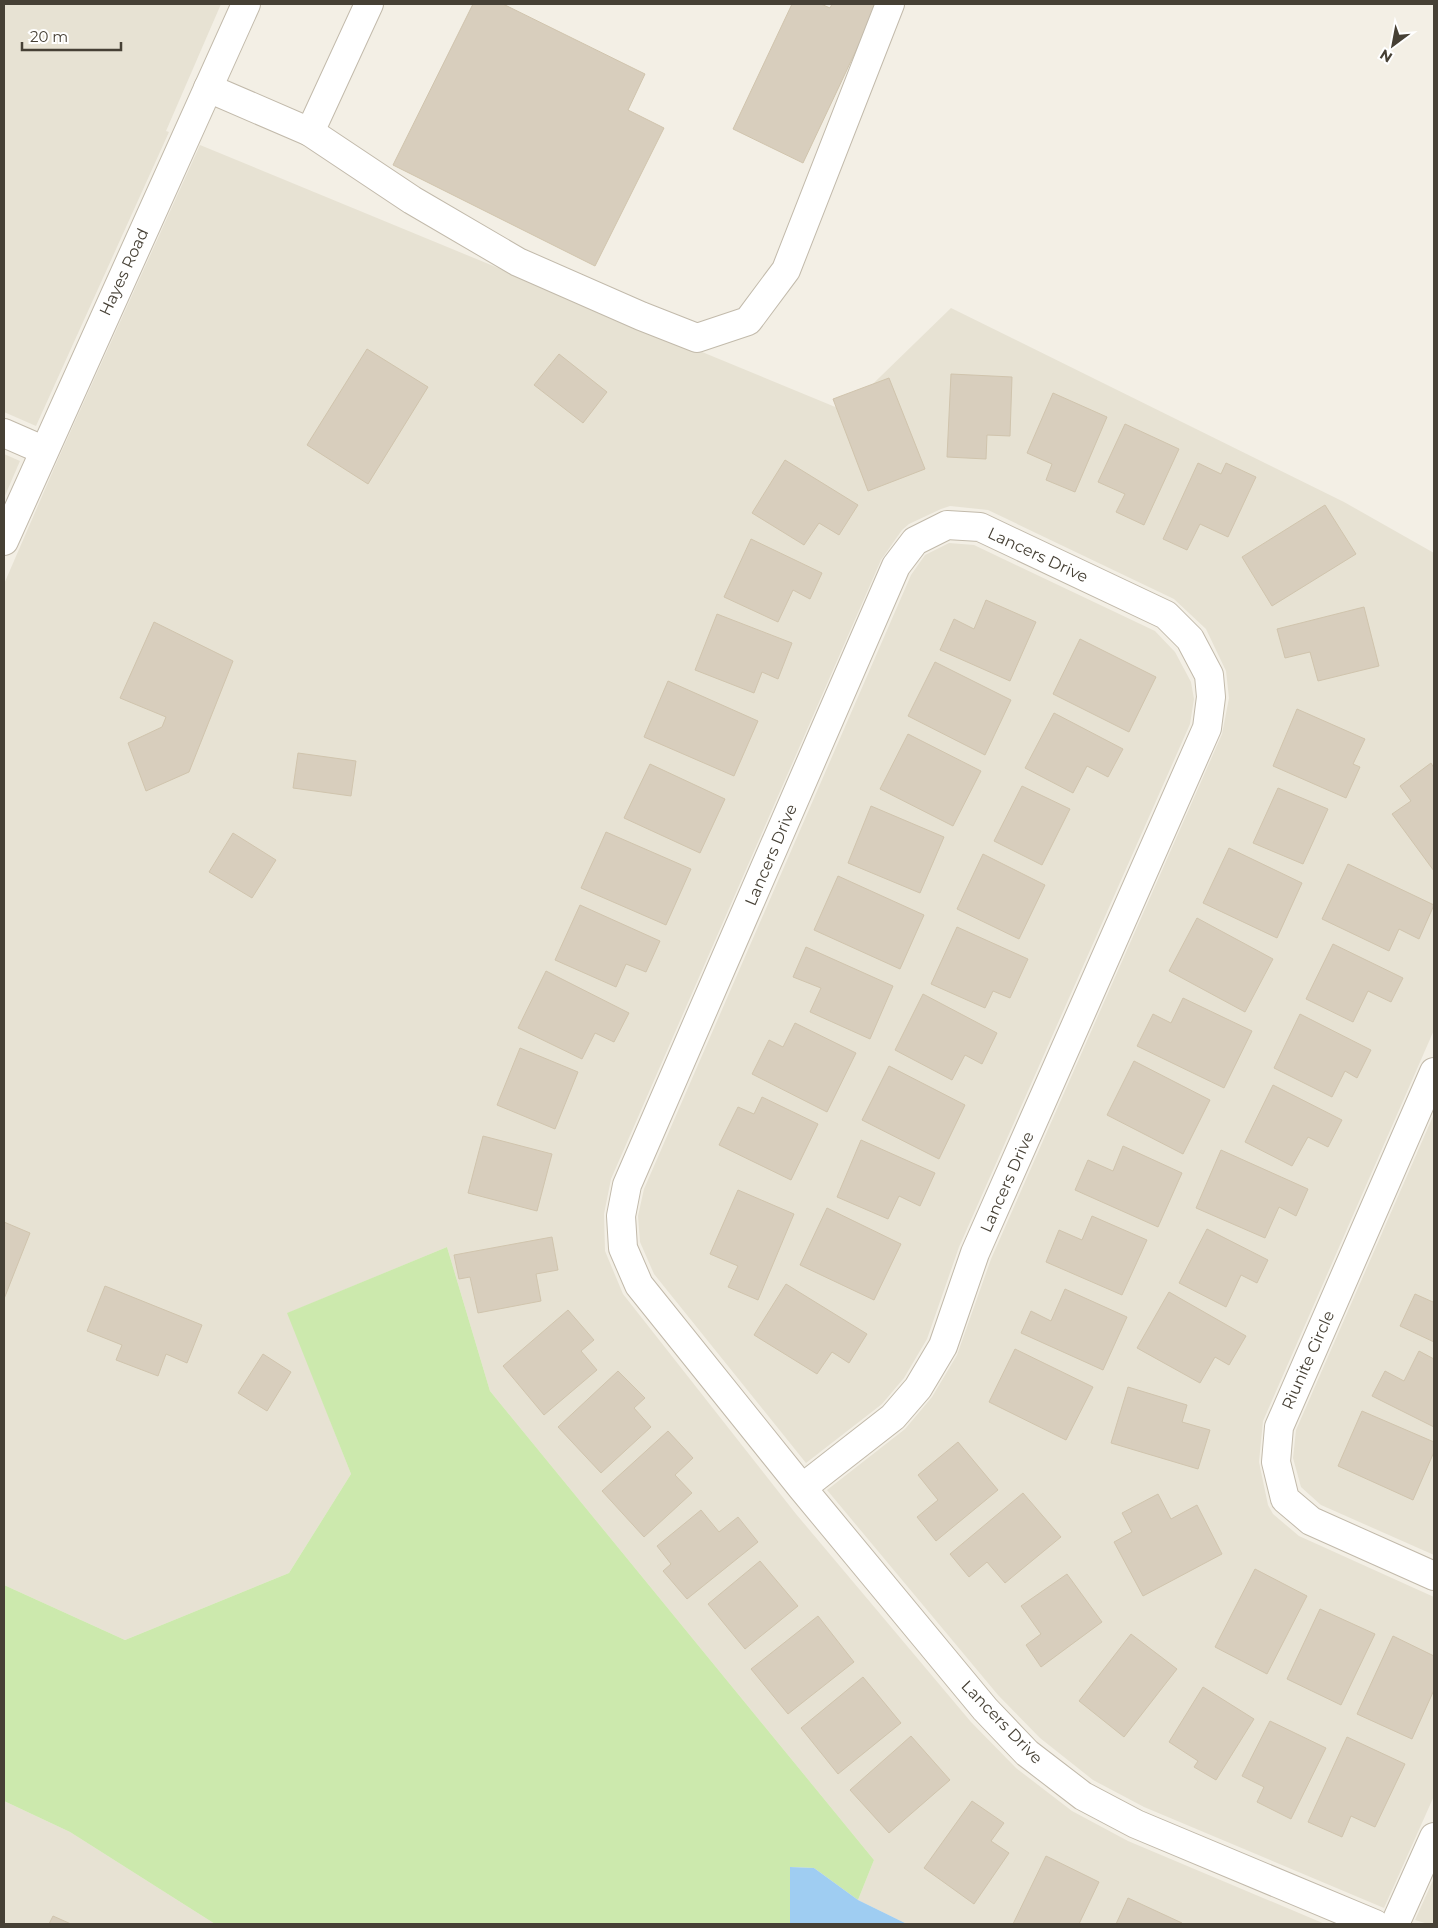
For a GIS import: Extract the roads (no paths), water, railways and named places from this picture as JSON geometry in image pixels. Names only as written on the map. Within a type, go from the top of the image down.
[{"type":"street","name":"Hayes Road","points":[[4,541],[43,450],[246,4]]},
{"type":"street","points":[[310,132],[369,4]]},
{"type":"street","points":[[208,88],[310,132],[412,200],[518,262],[641,316],[698,338],[748,321],[786,270],[890,4]]},
{"type":"street","points":[[4,433],[43,450]]},
{"type":"street","name":"Lancers Drive","points":[[802,1488],[893,1417],[918,1388],[942,1346],[975,1253],[1207,728],[1211,697],[1209,675],[1190,639],[1166,615],[980,527],[947,525],[915,541],[896,566],[627,1185],[621,1216],[623,1248],[639,1285],[802,1488],[985,1709],[1027,1752],[1083,1796],[1136,1824],[1375,1924]]},
{"type":"street","name":"Riunite Circle","points":[[1434,1072],[1279,1427],[1276,1462],[1286,1499],[1311,1521],[1434,1576]]},
{"type":"street","points":[[1395,1924],[1434,1837]]},
{"type":"water","points":[[790,1867],[814,1868],[858,1900],[907,1924],[790,1924]]}]
